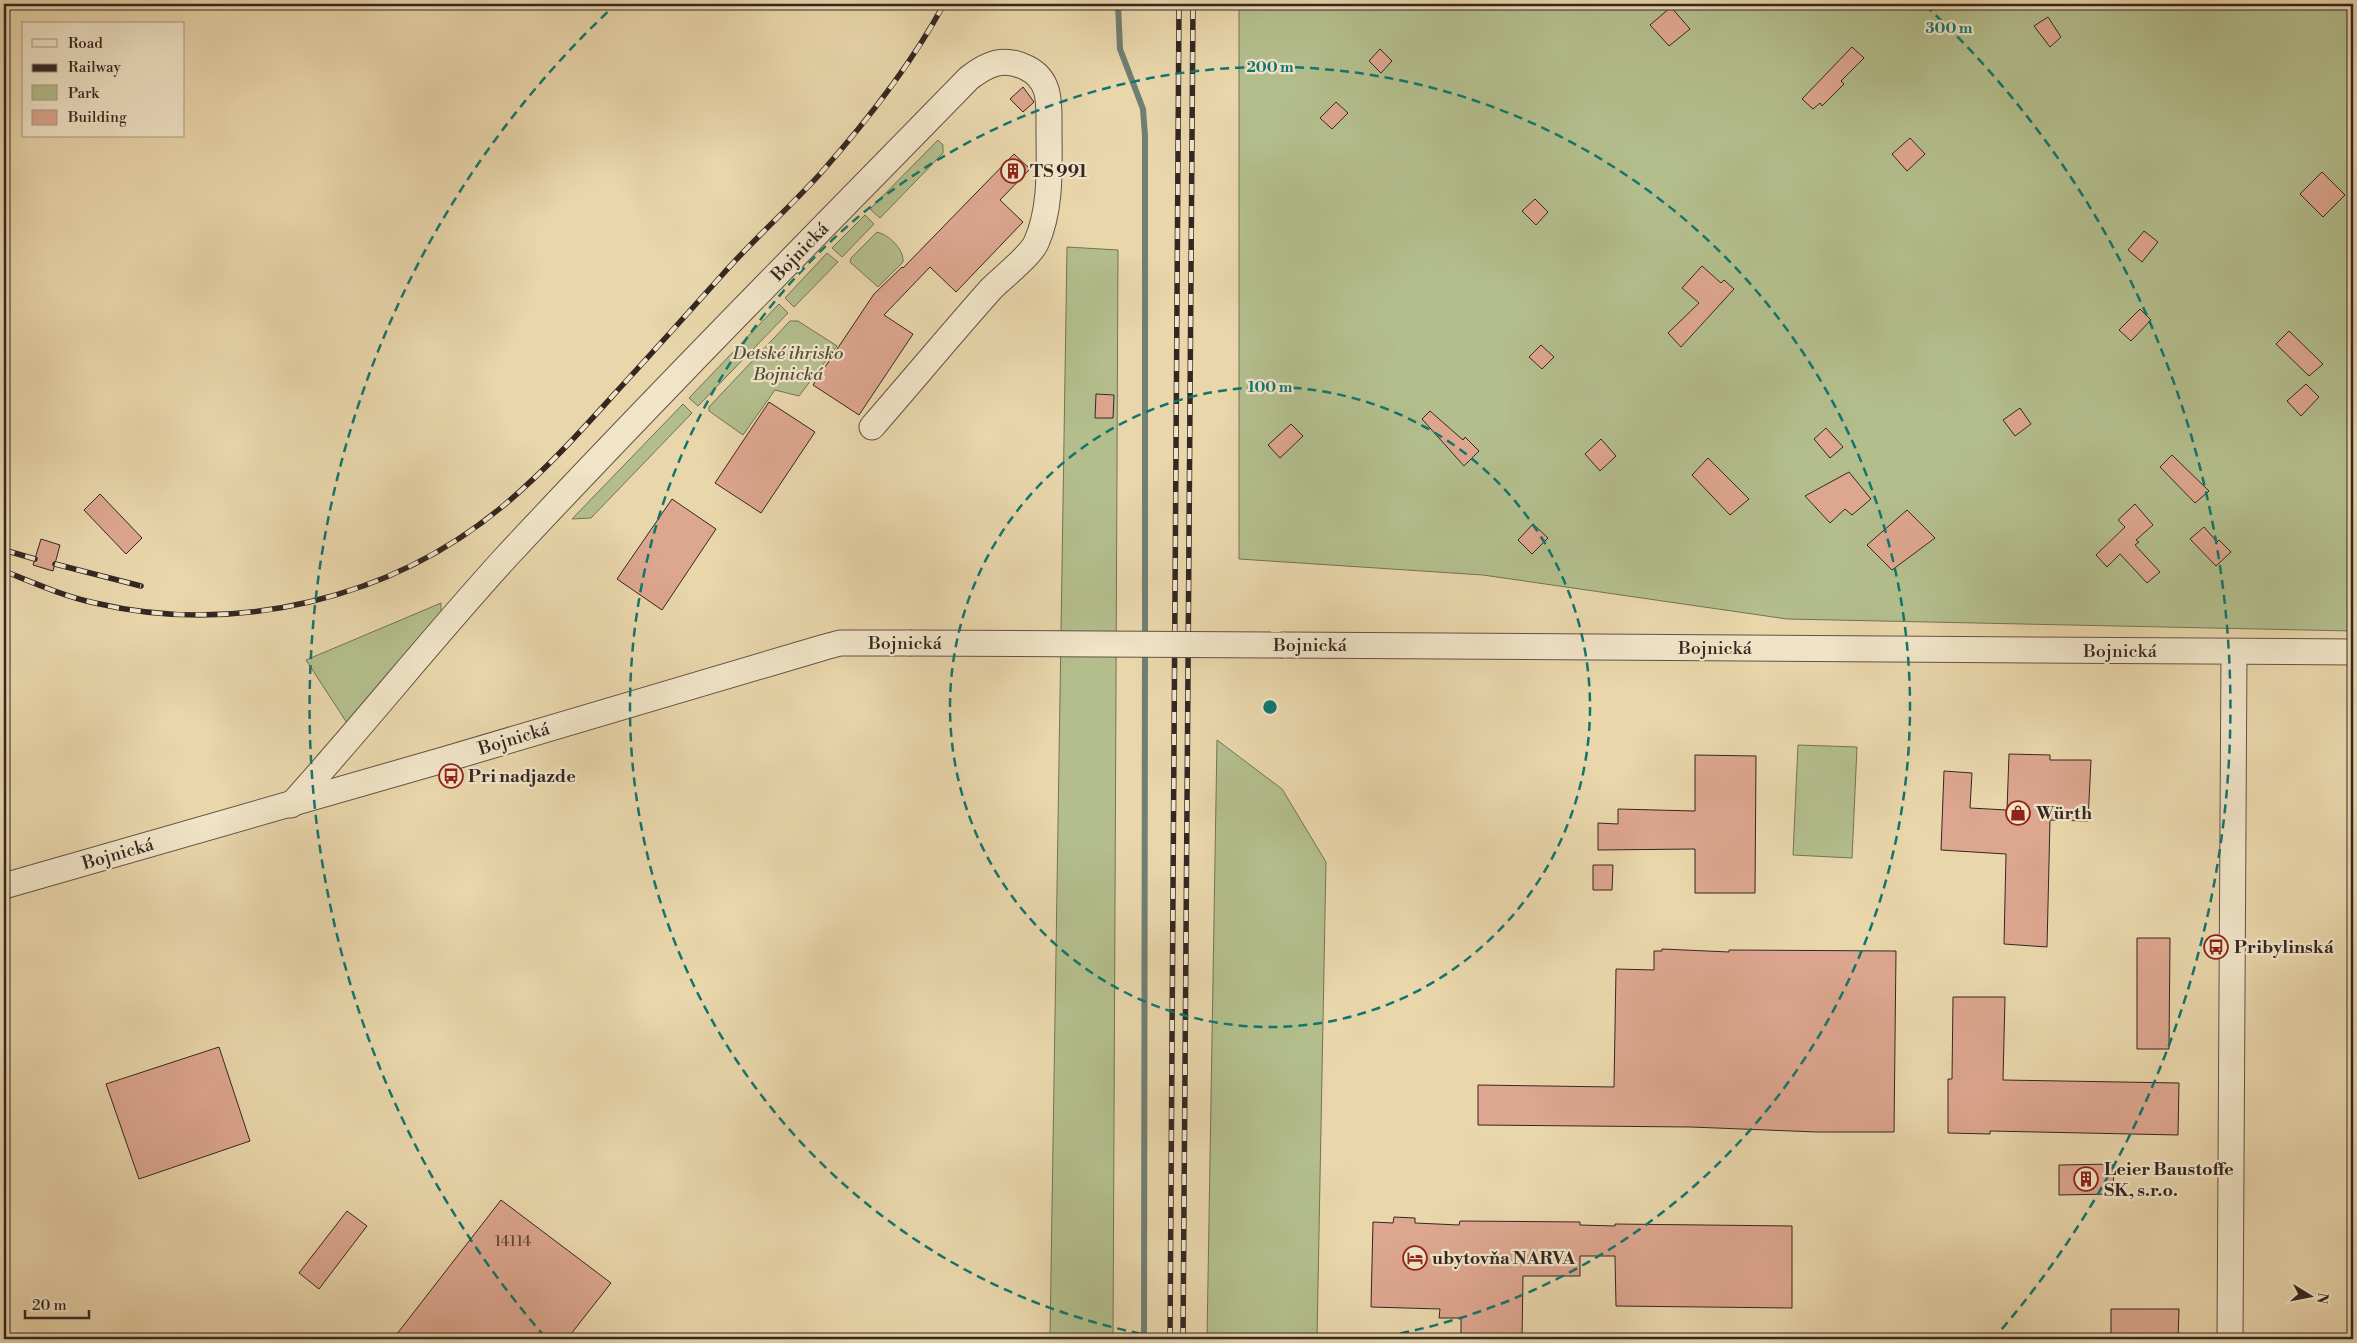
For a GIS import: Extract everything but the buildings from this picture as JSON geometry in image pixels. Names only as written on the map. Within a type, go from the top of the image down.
[{"type":"street","name":"Bojnická","points":[[291,805],[446,624],[508,555],[968,78],[985,66],[1003,61],[1024,66],[1042,79],[1048,100],[1047,204],[1036,245],[992,289],[872,427]]},
{"type":"street","name":"Bojnická","points":[[4,886],[291,805],[840,643],[2353,652]]},
{"type":"street","points":[[2230,1339],[2234,652]]},
{"type":"green space","points":[[1239,4],[2353,4],[2353,631],[1787,619],[1483,575],[1239,559]]},
{"type":"green space","points":[[938,140],[943,145],[943,153],[880,218],[870,209]]},
{"type":"green space","points":[[865,215],[874,224],[842,257],[832,248]]},
{"type":"green space","points":[[877,232],[895,243],[903,257],[903,262],[878,287],[850,262],[851,258]]},
{"type":"green space","points":[[1067,247],[1118,250],[1113,1339],[1050,1339]]},
{"type":"green space","points":[[827,253],[838,262],[794,307],[785,298]]},
{"type":"green space","points":[[779,304],[788,313],[698,406],[689,398]]},
{"type":"green space","name":"Detské ihrisko Bojnická","points":[[790,321],[798,321],[837,346],[799,396],[775,390],[743,435],[709,411],[709,407]]},
{"type":"green space","points":[[683,404],[692,413],[591,518],[572,519]]},
{"type":"green space","points":[[441,603],[441,612],[347,723],[306,660]]},
{"type":"green space","points":[[1217,740],[1282,789],[1326,862],[1317,1339],[1207,1339]]},
{"type":"green space","points":[[1798,745],[1857,747],[1852,858],[1793,855]]},
{"type":"waterway","points":[[1118,4],[1120,49],[1143,109],[1145,136],[1145,641]]},
{"type":"waterway","points":[[1144,1339],[1145,651]]},
{"type":"railway","points":[[4,571],[49,589],[95,603],[148,612],[203,615],[257,611],[310,602],[362,586],[412,565],[459,538],[503,506],[548,465],[735,261],[820,174],[887,92],[917,49],[944,4]]},
{"type":"railway","points":[[1170,1339],[1179,4]]},
{"type":"railway","points":[[1183,1339],[1193,4]]},
{"type":"railway","points":[[4,550],[35,559]]},
{"type":"railway","points":[[55,564],[141,586]]},
{"type":"place","name":"TS 991","points":[[1013,171]]},
{"type":"place","name":"Pri nadjazde","points":[[451,776]]},
{"type":"place","name":"Würth","points":[[2018,813]]},
{"type":"place","name":"Pribylinská","points":[[2216,947]]},
{"type":"place","name":"Leier Baustoffe SK, s.r.o.","points":[[2086,1179]]},
{"type":"place","name":"ubytovňa NARVA","points":[[1415,1258]]}]
